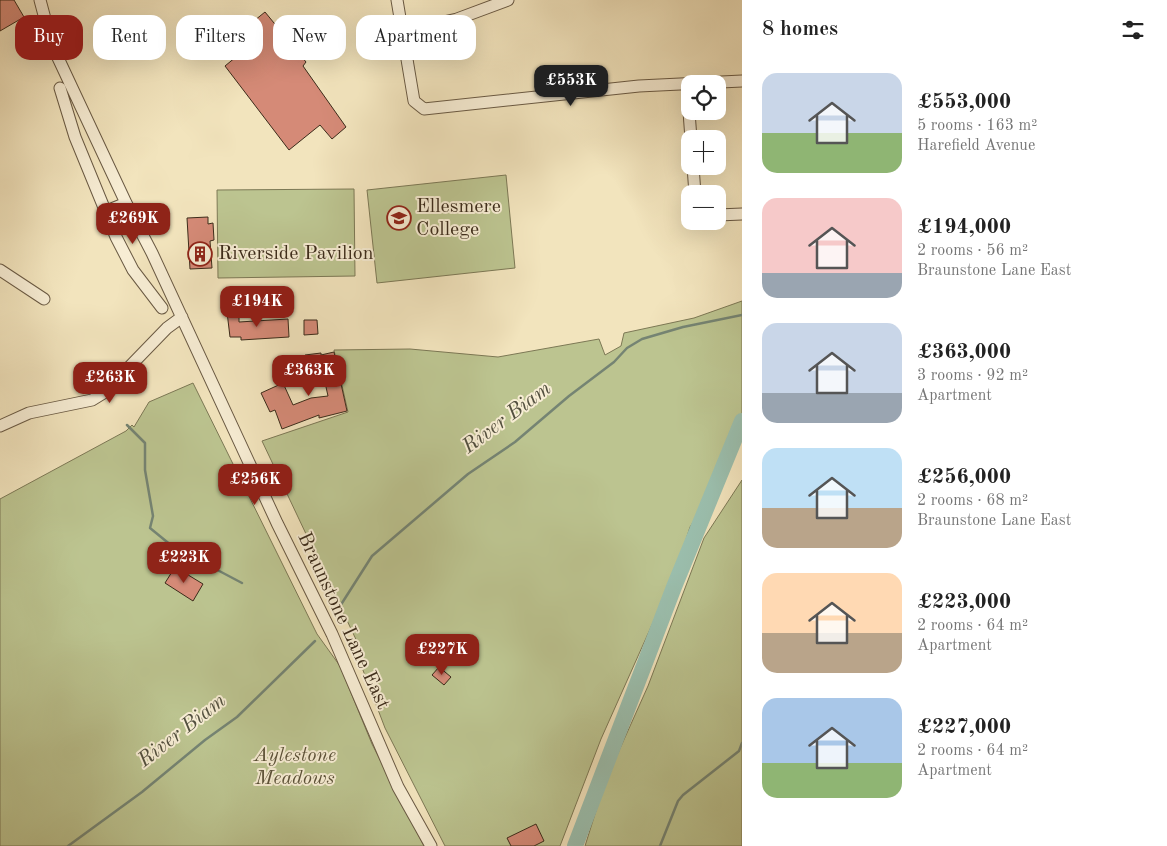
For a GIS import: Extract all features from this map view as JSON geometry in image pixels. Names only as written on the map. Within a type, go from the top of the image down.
[{"type":"street","name":"Braunstone Lane East","points":[[40,0],[52,45],[332,634],[398,786],[430,846]]},
{"type":"street","points":[[397,0],[400,15]]},
{"type":"street","points":[[468,15],[508,0]]},
{"type":"street","points":[[408,60],[414,101],[424,109],[639,86],[681,84]]},
{"type":"street","points":[[726,82],[742,81]]},
{"type":"street","points":[[60,88],[75,136],[104,212],[133,270],[162,308]]},
{"type":"street","points":[[104,212],[126,203]]},
{"type":"street","points":[[726,215],[742,214]]},
{"type":"street","points":[[0,270],[44,299]]},
{"type":"street","points":[[0,426],[29,413],[92,400],[105,392],[166,328],[182,317]]},
{"type":"green space","points":[[506,175],[515,268],[377,283],[367,190]]},
{"type":"green space","points":[[354,189],[355,276],[218,278],[217,190]]},
{"type":"green space","points":[[742,301],[742,415],[705,504],[690,527],[676,571],[601,739],[560,846],[445,846],[385,728],[361,665],[361,650],[262,441],[348,412],[334,350],[410,349],[498,357],[599,339],[605,355],[621,346],[624,333],[694,318]]},
{"type":"green space","name":"Aylestone Meadows","points":[[193,383],[317,634],[340,666],[372,744],[424,846],[0,846],[0,499],[126,431],[132,425],[134,427],[149,402]]},
{"type":"green space","points":[[742,480],[742,846],[585,846],[605,782],[648,686],[704,538]]},
{"type":"building","points":[[0,0],[14,0],[23,15],[15,15],[15,22],[0,31]]},
{"type":"building","points":[[265,12],[273,22],[273,60],[304,60],[306,62],[303,66],[346,127],[332,139],[320,125],[289,150],[225,66],[232,60],[263,60],[263,15],[261,15]]},
{"type":"building","name":"Riverside Pavilion","points":[[208,217],[208,224],[213,223],[214,240],[210,241],[212,268],[190,269],[187,218]]},
{"type":"building","points":[[239,311],[239,322],[288,319],[289,337],[241,340],[241,337],[230,337],[227,312]]},
{"type":"building","points":[[304,320],[317,320],[318,334],[304,335]]},
{"type":"building","points":[[334,352],[347,411],[319,418],[319,415],[282,429],[275,410],[270,412],[261,393],[283,383],[293,405],[311,398],[328,396],[320,360],[305,361],[305,355],[321,353],[321,355]]},
{"type":"building","points":[[175,567],[203,584],[193,601],[165,583]]},
{"type":"building","points":[[439,667],[451,677],[444,685],[432,675]]},
{"type":"building","points":[[536,824],[544,841],[534,846],[511,846],[507,838]]},
{"type":"waterway","name":"River Biam","points":[[335,614],[372,556],[468,474],[515,442],[569,396],[614,362],[627,348],[642,339],[683,327],[742,315]]},
{"type":"waterway","name":"River Biam","points":[[575,846],[674,587],[742,421]]},
{"type":"waterway","points":[[127,425],[145,443],[145,470],[153,516],[150,528],[172,546],[242,583]]},
{"type":"waterway","name":"River Biam","points":[[68,846],[142,792],[205,740],[237,717],[315,641]]},
{"type":"waterway","points":[[660,846],[678,801],[739,751],[742,743]]},
{"type":"place","name":"Ellesmere College","points":[[399,218]]},
{"type":"place","name":"Riverside Pavilion","points":[[200,254]]}]
